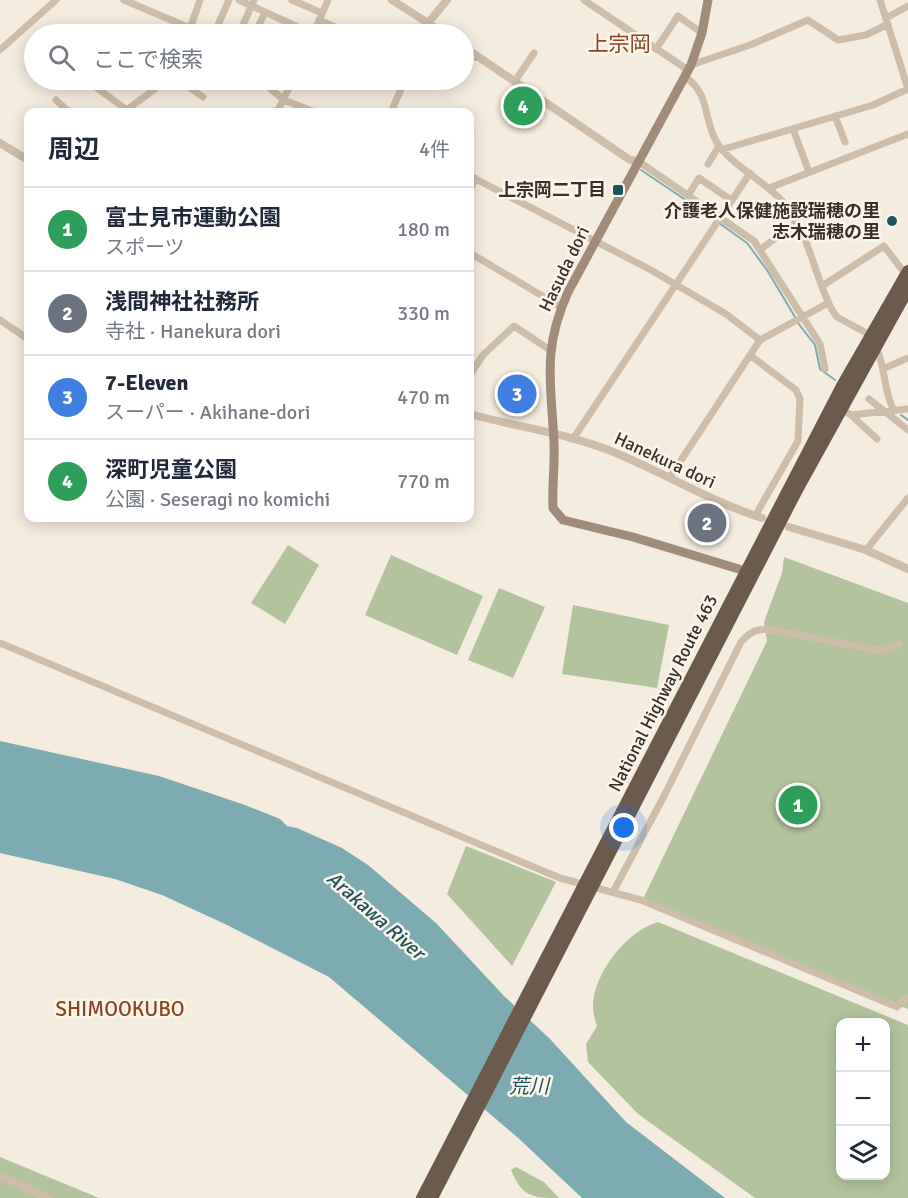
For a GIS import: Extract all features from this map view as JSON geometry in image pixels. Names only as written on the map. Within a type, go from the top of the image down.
[{"type":"highway","name":"National Highway Route 463","points":[[432,1198],[750,572],[907,273]]},
{"type":"highway","name":"National Highway Route 463","points":[[750,572],[846,412],[872,340],[908,289]]},
{"type":"highway","name":"National Highway Route 463","points":[[422,1198],[638,791]]},
{"type":"main road","name":"Hasuda dori","points":[[708,0],[702,33],[688,71],[561,307],[550,350],[549,389],[554,433],[553,508],[563,520],[750,572]]},
{"type":"street","points":[[29,24],[56,0]]},
{"type":"street","points":[[124,0],[174,24]]},
{"type":"street","points":[[192,24],[200,0]]},
{"type":"street","points":[[218,24],[229,0]]},
{"type":"street","points":[[239,0],[253,3],[265,12],[291,24]]},
{"type":"street","points":[[292,0],[334,24]]},
{"type":"street","points":[[317,24],[328,0]]},
{"type":"street","points":[[392,0],[428,23],[447,0]]},
{"type":"street","points":[[584,0],[688,71],[705,98],[712,132],[722,148],[782,200],[797,222],[828,303],[837,316],[872,340],[885,368],[888,399],[894,411]]},
{"type":"street","points":[[708,164],[722,148],[873,105],[908,89],[880,0]]},
{"type":"street","points":[[244,24],[253,3]]},
{"type":"street","points":[[688,71],[808,20],[838,40],[866,34],[908,6]]},
{"type":"street","points":[[260,24],[265,12]]},
{"type":"street","points":[[656,49],[678,16],[702,33]]},
{"type":"street","points":[[0,50],[24,29]]},
{"type":"street","points":[[515,81],[534,52]]},
{"type":"street","points":[[474,54],[630,160],[638,161],[689,194],[754,241],[820,345],[825,369]]},
{"type":"street","points":[[99,90],[121,108]]},
{"type":"street","points":[[129,108],[153,90]]},
{"type":"street","points":[[193,90],[203,97]]},
{"type":"street","points":[[272,90],[284,100],[305,108]]},
{"type":"street","points":[[279,108],[288,90]]},
{"type":"street","points":[[393,108],[401,90]]},
{"type":"street","points":[[56,100],[65,108]]},
{"type":"street","points":[[835,116],[845,142]]},
{"type":"street","points":[[793,129],[809,172]]},
{"type":"street","points":[[769,188],[908,134]]},
{"type":"street","points":[[0,143],[24,158]]},
{"type":"street","points":[[573,439],[750,173]]},
{"type":"street","points":[[474,178],[675,284],[726,314],[760,340]]},
{"type":"street","points":[[689,194],[699,178],[731,200]]},
{"type":"street","points":[[761,249],[797,222]]},
{"type":"street","points":[[822,286],[884,246],[907,273]]},
{"type":"street","points":[[474,255],[561,307]]},
{"type":"street","points":[[670,477],[760,340],[828,303]]},
{"type":"street","points":[[0,320],[24,336]]},
{"type":"street","points":[[474,369],[483,355],[514,326],[550,350]]},
{"type":"street","points":[[751,356],[796,390],[800,399],[798,441],[759,517]]},
{"type":"street","points":[[885,368],[908,358]]},
{"type":"street","points":[[869,399],[908,430]]},
{"type":"street","points":[[846,412],[885,412],[908,409]]},
{"type":"street","points":[[846,412],[877,438]]},
{"type":"street","name":"Hanekura dori","points":[[474,415],[554,433],[610,451],[670,477],[710,499],[759,517]]},
{"type":"street","points":[[866,550],[908,498]]},
{"type":"street","points":[[789,526],[866,550],[908,569]]},
{"type":"street","points":[[613,892],[741,642],[749,633],[755,630],[773,630],[881,651],[898,644]]},
{"type":"street","points":[[0,644],[560,878],[641,900],[897,1007],[908,997]]},
{"type":"street","points":[[0,1176],[48,1198]]},
{"type":"green space","points":[[519,91],[541,105],[531,123],[508,112]]},
{"type":"green space","points":[[288,545],[319,565],[285,624],[251,603]]},
{"type":"green space","points":[[391,555],[483,596],[457,655],[365,615]]},
{"type":"green space","points":[[784,557],[908,603],[908,1009],[643,899],[767,641],[764,622],[782,573]]},
{"type":"green space","points":[[499,588],[545,607],[513,678],[468,660]]},
{"type":"green space","points":[[573,605],[669,625],[657,688],[562,674]]},
{"type":"green space","points":[[466,846],[556,882],[512,966],[447,894]]},
{"type":"green space","points":[[658,922],[908,1025],[908,1198],[755,1198],[638,1114],[588,1062],[586,1044],[597,1026],[593,1009],[599,981],[614,955],[635,934]]},
{"type":"green space","points":[[0,1157],[99,1198],[0,1198]]},
{"type":"green space","points":[[516,1167],[544,1182],[559,1198],[535,1196],[524,1191],[511,1170]]},
{"type":"water","points":[[0,741],[159,776],[245,805],[280,819],[287,826],[297,828],[342,848],[368,865],[436,923],[504,996],[550,1039],[626,1122],[725,1198],[582,1198],[516,1136],[329,977],[162,895],[115,879],[0,853]]},
{"type":"waterway","points":[[641,170],[714,219]]},
{"type":"waterway","points":[[719,223],[747,243],[767,270],[795,317]]},
{"type":"waterway","points":[[798,323],[815,345],[820,369],[835,380]]},
{"type":"waterway","points":[[901,415],[908,420]]},
{"type":"place","name":"深町児童公園","points":[[523,106]]},
{"type":"place","name":"上宗岡二丁目","points":[[618,190]]},
{"type":"place","name":"介護老人保健施設瑞穂の里 志木瑞穂の里","points":[[892,221]]},
{"type":"place","name":"7-Eleven","points":[[517,394]]},
{"type":"place","name":"浅間神社社務所","points":[[707,523]]},
{"type":"place","name":"富士見市運動公園","points":[[798,805]]},
{"type":"district","name":"上宗岡","points":[[619,44]]},
{"type":"district","name":"SHIMOOKUBO","points":[[120,1009]]},
{"type":"water label","name":"Arakawa River","points":[[376,915]]},
{"type":"water label","name":"荒川","points":[[529,1086]]}]
